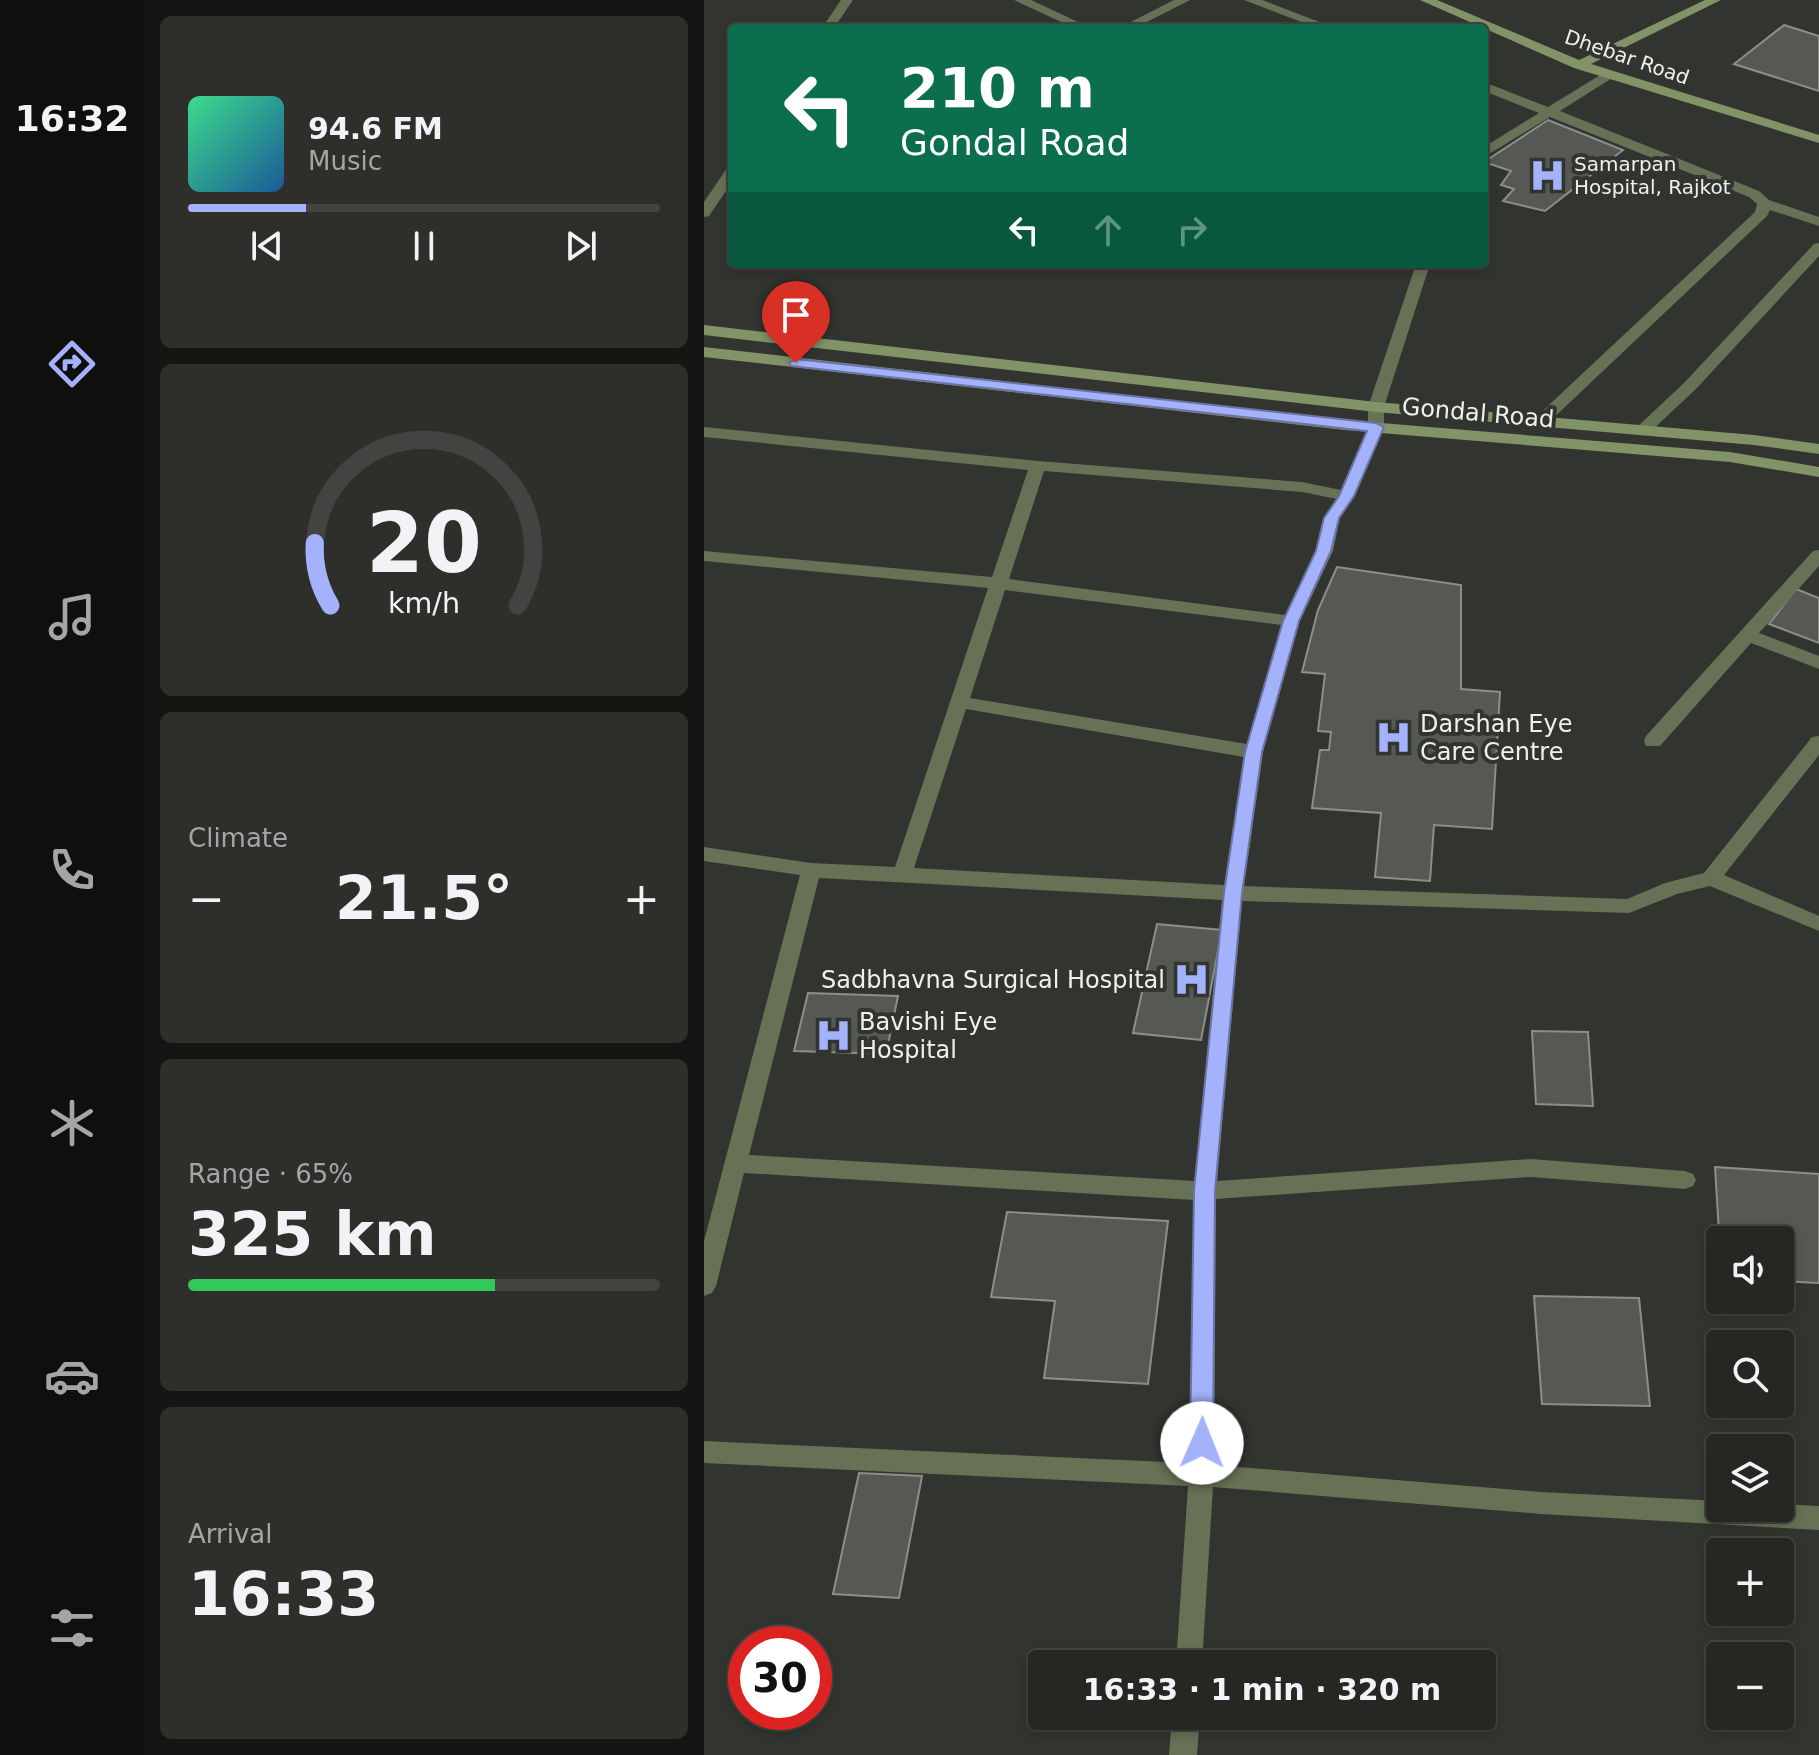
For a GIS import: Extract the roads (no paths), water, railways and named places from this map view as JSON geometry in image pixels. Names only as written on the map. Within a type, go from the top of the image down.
[{"type":"main road","name":"Dhebar Road","points":[[1426,0],[1482,24]]},
{"type":"main road","points":[[1579,65],[1715,0]]},
{"type":"main road","name":"Dhebar Road","points":[[1488,26],[1579,65],[1819,139]]},
{"type":"main road","name":"Gondal Road","points":[[704,330],[1376,407],[1754,440],[1819,449]]},
{"type":"main road","name":"Gondal Road","points":[[704,352],[1376,427],[1730,457],[1819,472]]},
{"type":"street","points":[[831,24],[847,0]]},
{"type":"street","points":[[1020,0],[1076,24]]},
{"type":"street","points":[[1133,24],[1184,0]]},
{"type":"street","points":[[1250,0],[1318,24]]},
{"type":"street","points":[[1488,150],[1610,75]]},
{"type":"street","points":[[1488,88],[1754,194],[1764,203],[1819,222]]},
{"type":"street","points":[[704,213],[728,177]]},
{"type":"street","points":[[1541,421],[1762,213],[1764,203]]},
{"type":"street","points":[[1643,430],[1690,386],[1819,247]]},
{"type":"street","points":[[1190,1650],[1201,1475],[1205,1191],[1233,893],[1254,752],[1291,621],[1324,551],[1332,518],[1347,496],[1376,427],[1376,407],[1422,268]]},
{"type":"street","points":[[704,432],[1038,466],[1302,487],[1347,496]]},
{"type":"street","points":[[903,873],[1038,466]]},
{"type":"street","points":[[1653,741],[1819,555]]},
{"type":"street","points":[[704,556],[997,583],[1291,621]]},
{"type":"street","points":[[1748,635],[1819,663]]},
{"type":"street","points":[[959,702],[1254,752]]},
{"type":"street","points":[[704,854],[811,870],[1233,893],[1629,906],[1672,888],[1711,878],[1819,742]]},
{"type":"street","points":[[704,1286],[811,870]]},
{"type":"street","points":[[1711,878],[1819,924]]},
{"type":"street","points":[[736,1163],[1205,1191],[1531,1168],[1685,1180]]},
{"type":"street","points":[[704,1452],[1201,1475],[1541,1503],[1819,1518]]},
{"type":"street","points":[[1183,1755],[1185,1730]]},
{"type":"place","name":"Samarpan Hospital, Rajkot","points":[[1548,175]]},
{"type":"place","name":"Darshan Eye Care Centre","points":[[1394,738]]},
{"type":"place","name":"Sadbhavna Surgical Hospital","points":[[1191,980]]},
{"type":"place","name":"Bavishi Eye Hospital","points":[[833,1036]]}]
